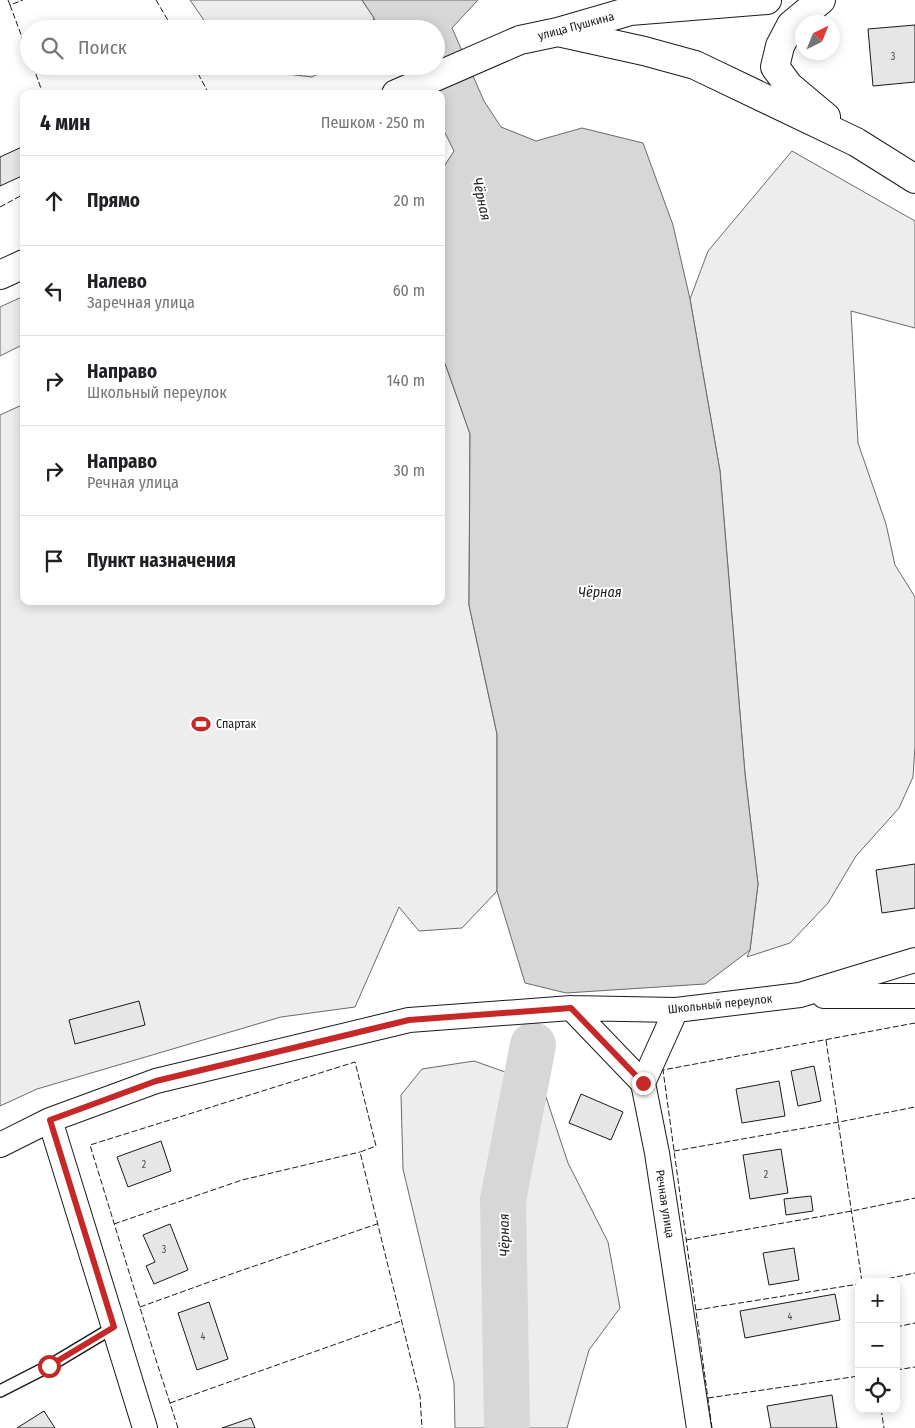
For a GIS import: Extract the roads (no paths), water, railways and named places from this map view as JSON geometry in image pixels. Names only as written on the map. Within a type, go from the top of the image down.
[{"type":"main road","name":"улица Пушкина","points":[[445,73],[520,40],[558,32],[630,11],[767,0]]},
{"type":"main road","points":[[821,0],[790,25],[780,46],[775,67],[789,86],[856,142]]},
{"type":"main road","points":[[558,32],[644,51],[695,65],[856,142],[915,179]]},
{"type":"main road","name":"улица Пушкина","points":[[405,90],[440,75]]},
{"type":"main road","points":[[0,275],[20,266]]},
{"type":"street","name":"Школьный переулок","points":[[0,1145],[50,1120],[156,1081],[409,1020],[571,1008],[676,1010],[800,996],[915,960]]},
{"type":"street","points":[[800,996],[915,996]]},
{"type":"street","points":[[571,1008],[643,1083],[676,1010]]},
{"type":"street","name":"Речная улица","points":[[643,1083],[657,1153],[699,1428]]},
{"type":"street","points":[[50,1120],[146,1428]]},
{"type":"lane","points":[[0,1391],[49,1366],[114,1327]]},
{"type":"water","name":"Чёрная","points":[[362,0],[478,0],[452,28],[484,101],[501,127],[536,141],[582,128],[643,143],[673,225],[690,299],[720,471],[745,774],[758,884],[750,950],[705,984],[566,993],[525,983],[497,891],[497,734],[469,605],[470,434],[445,363],[445,165],[454,151],[445,133],[445,90],[424,90],[417,75],[445,75],[445,20],[375,20]]},
{"type":"waterway","name":"Чёрная","points":[[507,1428],[503,1200],[533,1045]]},
{"type":"place","name":"Спартак","points":[[201,724]]}]
